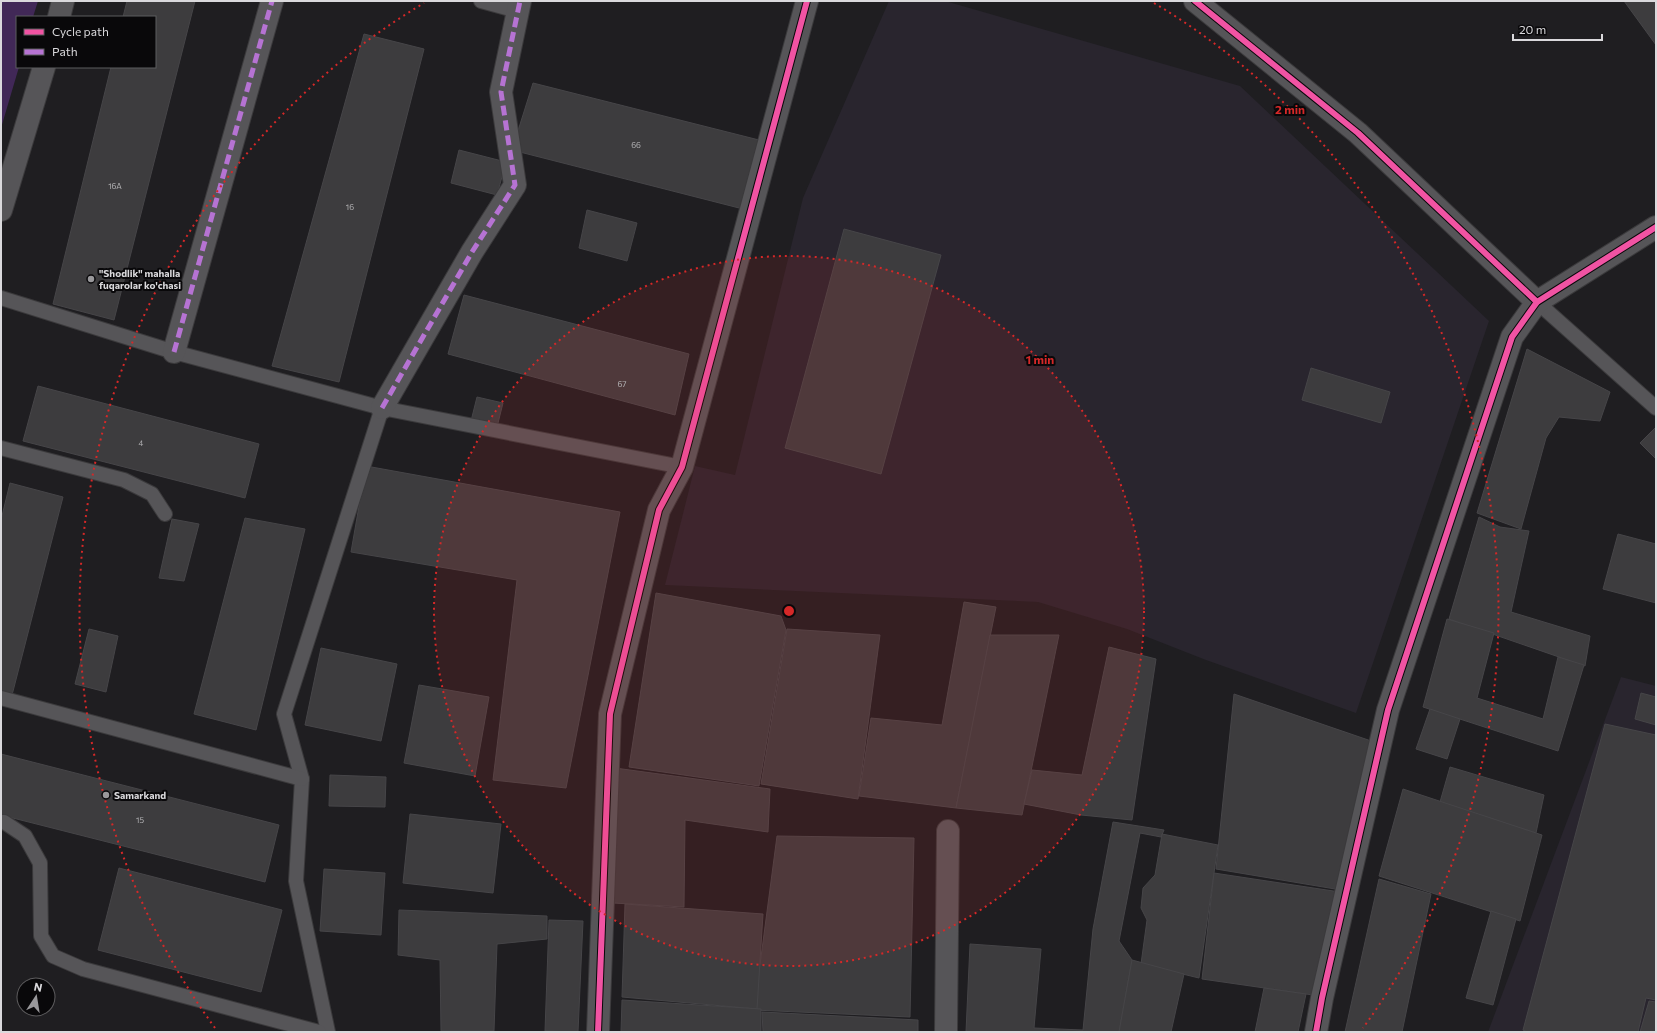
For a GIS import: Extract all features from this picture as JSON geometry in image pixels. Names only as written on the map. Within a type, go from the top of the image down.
[{"type":"street","points":[[59,16],[63,1]]},
{"type":"street","points":[[174,352],[272,1]]},
{"type":"street","points":[[598,1032],[610,714],[660,510],[682,467],[807,1]]},
{"type":"street","points":[[1197,2],[1358,133],[1537,302]]},
{"type":"street","points":[[382,408],[472,252],[514,186],[501,92],[518,6]]},
{"type":"street","points":[[1,210],[44,68]]},
{"type":"street","points":[[1316,1032],[1322,998],[1388,710],[1512,337],[1537,302],[1656,227]]},
{"type":"street","points":[[946,1032],[948,831]]},
{"type":"lane","points":[[481,1],[518,6]]},
{"type":"lane","points":[[1,298],[174,352],[382,408],[682,467]]},
{"type":"lane","points":[[1537,302],[1656,408]]},
{"type":"lane","points":[[328,1032],[296,881],[302,779],[284,714],[382,408]]},
{"type":"lane","points":[[1,448],[124,480],[152,494],[165,514]]},
{"type":"lane","points":[[1,698],[302,779]]},
{"type":"lane","points":[[1,822],[4,822],[25,836],[40,863],[41,936],[54,956],[83,969],[319,1032]]},
{"type":"shaded area","points":[[1,1],[38,1],[33,16],[16,16],[16,68],[19,68],[1,128]]},
{"type":"shaded area","points":[[889,1],[945,1],[1240,86],[1489,321],[1356,713],[1206,660],[1127,629],[1038,602],[665,585],[695,466],[735,475],[803,198]]},
{"type":"shaded area","points":[[1621,677],[1656,686],[1656,1032],[1488,1032]]},
{"type":"building","points":[[127,1],[195,1],[114,320],[53,304],[111,68],[156,68],[156,16],[123,16]]},
{"type":"building","points":[[1624,1],[1656,1],[1656,45]]},
{"type":"building","points":[[364,34],[424,49],[339,382],[272,366]]},
{"type":"building","points":[[533,83],[759,140],[743,209],[512,150]]},
{"type":"building","points":[[459,150],[506,162],[497,195],[451,183]]},
{"type":"building","points":[[587,210],[637,223],[627,261],[579,248]]},
{"type":"building","points":[[844,229],[941,255],[881,474],[785,448]]},
{"type":"building","points":[[464,295],[689,354],[675,415],[448,354]]},
{"type":"building","points":[[1527,349],[1610,392],[1600,421],[1559,417],[1546,438],[1521,529],[1477,513]]},
{"type":"building","points":[[1311,368],[1390,392],[1381,423],[1302,400]]},
{"type":"building","points":[[38,386],[259,444],[245,498],[23,441]]},
{"type":"building","points":[[477,397],[503,403],[497,427],[471,421]]},
{"type":"building","points":[[1656,427],[1656,459],[1640,443]]},
{"type":"building","points":[[366,466],[620,512],[566,788],[493,780],[517,580],[351,552]]},
{"type":"building","points":[[10,483],[63,497],[11,699],[1,696],[1,520]]},
{"type":"building","points":[[1479,517],[1500,527],[1529,531],[1511,612],[1590,636],[1585,666],[1449,619]]},
{"type":"building","points":[[245,518],[305,529],[256,730],[194,714]]},
{"type":"building","points":[[172,519],[199,524],[184,581],[159,578]]},
{"type":"building","points":[[1618,534],[1656,544],[1656,603],[1603,589]]},
{"type":"building","points":[[656,593],[781,616],[786,630],[759,786],[629,767]]},
{"type":"building","points":[[964,602],[996,607],[956,808],[859,796],[871,718],[942,725]]},
{"type":"building","points":[[1447,619],[1494,633],[1477,698],[1543,719],[1558,657],[1584,665],[1558,751],[1423,707]]},
{"type":"building","points":[[89,629],[118,636],[106,692],[75,684]]},
{"type":"building","points":[[787,629],[880,635],[858,799],[761,784]]},
{"type":"building","points":[[990,635],[1059,635],[1022,815],[956,808]]},
{"type":"building","points":[[1109,647],[1156,659],[1132,820],[1081,815],[1024,804],[1032,770],[1082,775]]},
{"type":"building","points":[[321,648],[397,664],[381,741],[305,725]]},
{"type":"building","points":[[419,685],[489,697],[475,776],[404,763]]},
{"type":"building","points":[[1641,693],[1656,697],[1656,725],[1635,719]]},
{"type":"building","points":[[1234,694],[1380,744],[1347,891],[1216,869]]},
{"type":"building","points":[[1430,709],[1460,719],[1447,759],[1416,749]]},
{"type":"building","points":[[1605,724],[1656,735],[1656,1000],[1646,998],[1638,1032],[1527,1032],[1523,1030]]},
{"type":"building","points":[[1,754],[279,825],[265,882],[1,815]]},
{"type":"building","points":[[1450,767],[1544,795],[1536,833],[1440,802]]},
{"type":"building","points":[[615,768],[770,789],[768,832],[685,820],[684,907],[613,903]]},
{"type":"building","points":[[330,775],[386,777],[385,807],[329,806]]},
{"type":"building","points":[[1403,789],[1542,835],[1520,921],[1379,876]]},
{"type":"building","points":[[410,814],[501,824],[493,893],[403,883]]},
{"type":"building","points":[[1113,822],[1164,830],[1161,837],[1140,833],[1119,941],[1132,960],[1119,1032],[966,1032],[970,944],[1041,949],[1034,1028],[1083,1030],[1093,929]]},
{"type":"building","points":[[1162,834],[1218,845],[1199,978],[1141,964],[1147,920],[1141,908],[1143,888],[1155,875]]},
{"type":"building","points":[[777,836],[914,838],[910,1017],[754,1010]]},
{"type":"building","points":[[119,868],[282,910],[261,992],[98,950]]},
{"type":"building","points":[[324,869],[385,873],[381,935],[320,931]]},
{"type":"building","points":[[1214,873],[1340,892],[1313,995],[1202,979]]},
{"type":"building","points":[[1379,879],[1431,894],[1402,1032],[1345,1032]]},
{"type":"building","points":[[625,904],[763,914],[757,1009],[622,997]]},
{"type":"building","points":[[399,910],[547,916],[547,939],[497,944],[494,1031],[441,1031],[440,960],[398,955]]},
{"type":"building","points":[[1491,911],[1516,919],[1493,1005],[1466,998]]},
{"type":"building","points":[[549,920],[583,921],[578,1032],[545,1031]]},
{"type":"building","points":[[1132,960],[1184,974],[1171,1032],[1119,1032]]},
{"type":"building","points":[[1264,988],[1306,994],[1298,1032],[1255,1032]]},
{"type":"building","points":[[622,1000],[761,1009],[761,1032],[621,1032]]},
{"type":"building","points":[[1649,1001],[1656,1002],[1656,1032],[1640,1032]]},
{"type":"building","points":[[762,1012],[918,1020],[918,1032],[763,1032]]},
{"type":"marked path","points":[[174,352],[272,1]]},
{"type":"marked path","points":[[382,408],[472,252],[515,185],[501,92],[520,1]]},
{"type":"cycle path","points":[[598,1032],[610,714],[659,510],[682,467],[807,1]]},
{"type":"cycle path","points":[[1195,1],[1358,133],[1537,302]]},
{"type":"cycle path","points":[[1316,1032],[1322,998],[1388,710],[1512,337],[1537,302],[1656,227]]},
{"type":"place","name":"\"Shodlik\" mahalla fuqarolar ko'chasi","points":[[91,279]]},
{"type":"place","name":"Samarkand","points":[[106,795]]}]
